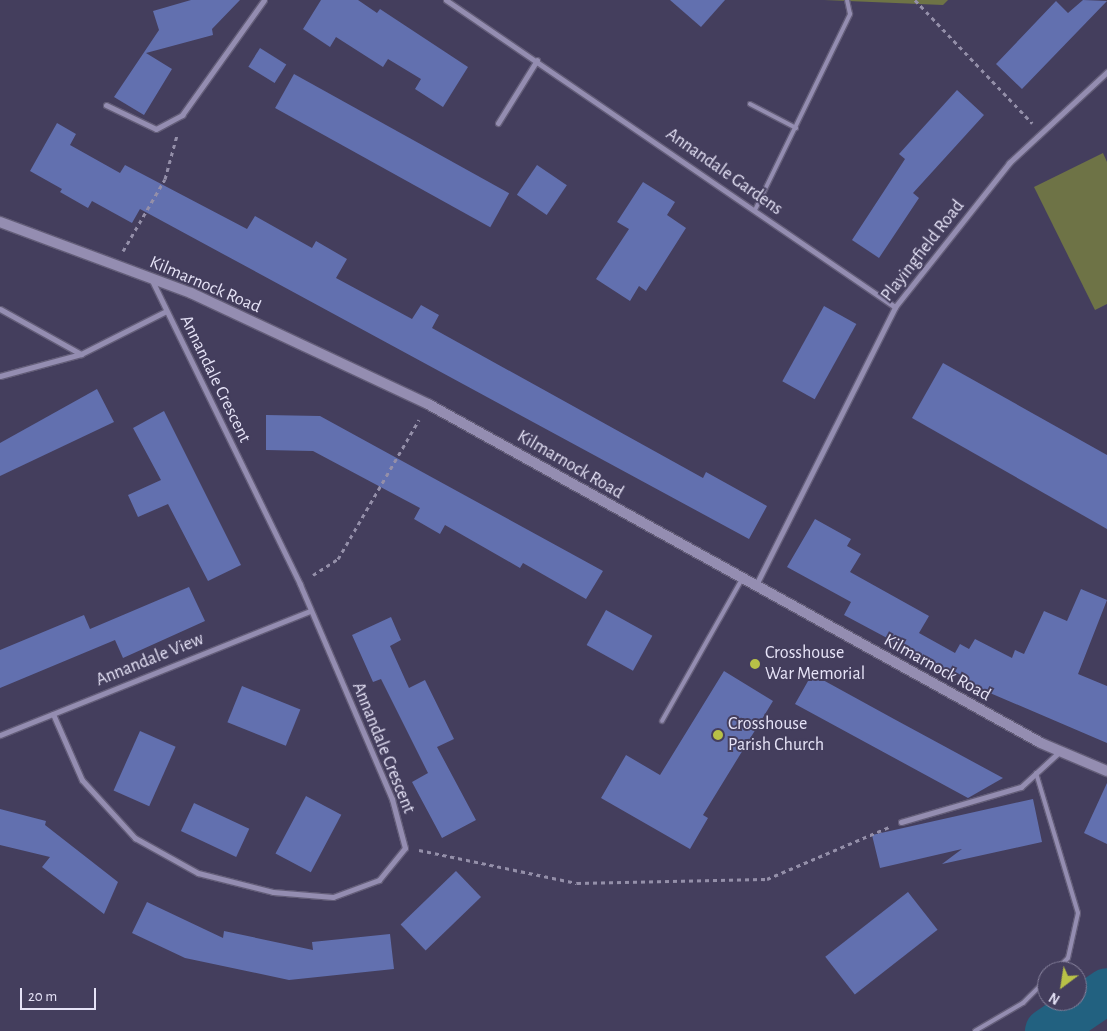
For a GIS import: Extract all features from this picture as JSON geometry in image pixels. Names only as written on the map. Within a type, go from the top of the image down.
[{"type":"main road","name":"Kilmarnock Road","points":[[0,222],[190,293],[428,404],[741,581],[1059,752],[1107,771]]},
{"type":"street","points":[[106,105],[156,129],[182,115],[264,0]]},
{"type":"street","name":"Annandale Gardens","points":[[446,0],[537,60],[895,307]]},
{"type":"street","points":[[498,123],[537,60]]},
{"type":"street","name":"Playingfield Road","points":[[754,588],[895,307],[1009,163],[1107,72]]},
{"type":"street","name":"Annandale Crescent","points":[[152,280],[300,584],[392,799],[405,848]]},
{"type":"street","points":[[0,309],[81,354]]},
{"type":"street","points":[[0,376],[81,354],[166,310]]},
{"type":"street","name":"Annandale View","points":[[0,735],[310,611]]},
{"type":"street","points":[[53,714],[82,780],[128,831],[198,873],[274,892],[333,897],[379,880],[405,848]]},
{"type":"street","points":[[901,822],[1021,787],[1059,752]]},
{"type":"lane","points":[[755,210],[850,14],[846,0]]},
{"type":"lane","points":[[750,104],[796,128]]},
{"type":"lane","points":[[662,721],[741,581]]},
{"type":"lane","points":[[1036,773],[1078,914],[1068,958],[1065,961]]},
{"type":"lane","points":[[975,1031],[1023,1003],[1037,989]]},
{"type":"path","points":[[915,0],[1041,133]]},
{"type":"path","points":[[115,265],[166,180],[182,115]]},
{"type":"path","points":[[300,584],[338,559],[428,404]]},
{"type":"path","points":[[405,848],[577,883],[768,879],[901,822]]},
{"type":"green space","points":[[824,0],[948,0],[943,5]]},
{"type":"green space","points":[[1103,153],[1107,162],[1107,304],[1095,310],[1034,187]]},
{"type":"building","points":[[191,0],[240,0],[212,29],[213,35],[146,53],[172,69],[144,115],[114,97],[159,30],[153,11]]},
{"type":"building","points":[[321,0],[358,0],[377,13],[380,9],[468,67],[443,107],[415,89],[421,79],[388,59],[383,67],[336,37],[330,47],[303,29]]},
{"type":"building","points":[[670,0],[725,0],[701,27]]},
{"type":"building","points":[[1083,0],[1107,1],[1022,89],[996,64],[1056,1],[1068,13]]},
{"type":"building","points":[[260,48],[286,64],[275,83],[248,67]]},
{"type":"building","points":[[294,74],[509,193],[490,227],[275,108]]},
{"type":"building","points":[[957,90],[984,115],[913,193],[919,198],[879,258],[852,240],[905,159],[899,154]]},
{"type":"building","points":[[57,123],[76,134],[70,145],[120,173],[125,165],[247,229],[255,216],[312,248],[316,241],[347,259],[336,278],[412,319],[421,305],[439,315],[432,328],[703,478],[706,472],[767,506],[749,539],[140,209],[132,223],[92,201],[88,208],[60,192],[62,189],[30,171]]},
{"type":"building","points":[[537,165],[567,185],[547,215],[517,195]]},
{"type":"building","points":[[643,182],[675,202],[667,215],[686,228],[646,291],[639,286],[630,301],[596,279],[629,229],[617,222]]},
{"type":"building","points":[[824,306],[856,324],[815,399],[782,381]]},
{"type":"building","points":[[943,363],[1107,455],[1107,529],[912,418]]},
{"type":"building","points":[[97,389],[114,422],[0,476],[0,443]]},
{"type":"building","points":[[164,411],[241,565],[208,581],[168,504],[138,517],[128,495],[161,480],[133,428]]},
{"type":"building","points":[[266,415],[320,416],[603,571],[586,599],[523,563],[520,568],[445,525],[440,534],[414,519],[420,508],[313,451],[266,450]]},
{"type":"building","points":[[815,519],[851,539],[847,546],[861,554],[850,572],[929,616],[919,633],[955,653],[960,644],[969,649],[975,639],[1012,658],[1015,650],[1024,654],[1044,611],[1067,621],[1081,589],[1107,600],[1078,674],[1107,686],[1107,743],[990,693],[844,615],[851,602],[787,567]]},
{"type":"building","points":[[189,587],[205,621],[123,658],[115,640],[0,688],[0,650],[84,615],[90,629]]},
{"type":"building","points":[[606,610],[652,636],[633,671],[587,645]]},
{"type":"building","points":[[391,617],[401,640],[390,646],[409,688],[425,680],[454,739],[437,747],[476,820],[442,838],[412,782],[428,773],[381,679],[373,682],[352,635]]},
{"type":"building","points":[[724,671],[773,701],[703,815],[708,818],[690,849],[601,798],[626,755],[660,775]]},
{"type":"building","points":[[812,674],[1003,778],[968,798],[795,704]]},
{"type":"building","points":[[242,686],[300,710],[286,746],[227,722]]},
{"type":"building","points":[[140,731],[176,747],[149,806],[114,790]]},
{"type":"building","points":[[1107,783],[1107,844],[1084,833]]},
{"type":"building","points":[[306,796],[341,815],[311,872],[275,853]]},
{"type":"building","points":[[1033,799],[1042,842],[942,864],[962,849],[880,868],[872,835]]},
{"type":"building","points":[[194,803],[249,829],[236,857],[181,831]]},
{"type":"building","points":[[0,809],[46,821],[45,825],[118,882],[104,914],[42,867],[50,857],[0,845]]},
{"type":"building","points":[[456,871],[481,897],[426,950],[401,924]]},
{"type":"building","points":[[908,892],[938,930],[855,994],[825,957]]},
{"type":"building","points":[[147,902],[223,938],[224,931],[313,950],[312,942],[390,934],[394,969],[289,980],[185,958],[132,933]]},
{"type":"waterway","points":[[1048,1031],[1107,991]]},
{"type":"place","name":"Crosshouse War Memorial","points":[[755,664]]},
{"type":"place","name":"Crosshouse Parish Church","points":[[718,735]]}]
